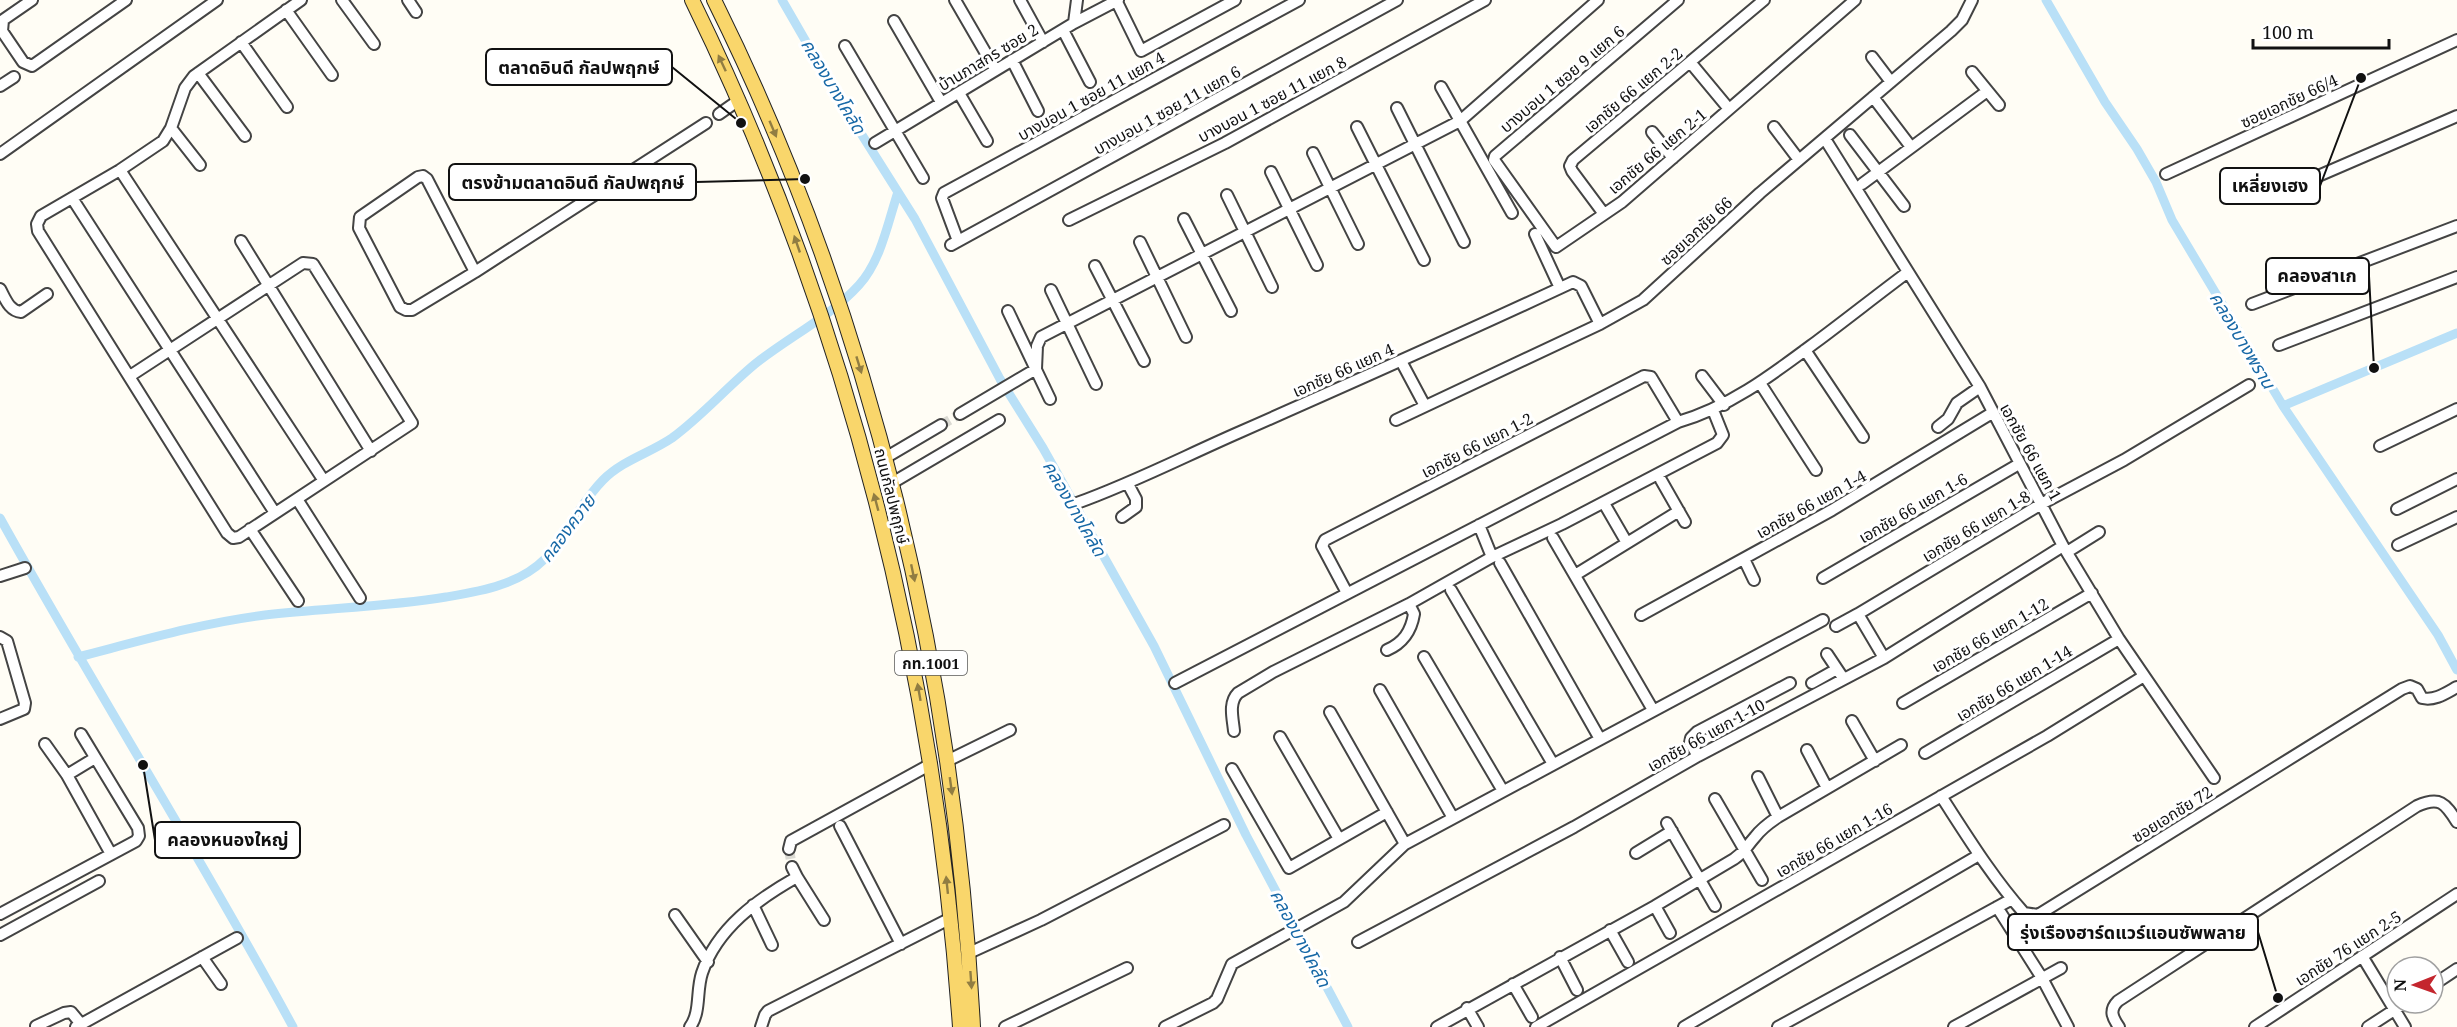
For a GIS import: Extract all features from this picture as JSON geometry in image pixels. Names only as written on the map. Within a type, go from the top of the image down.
[{"type":"main road","name":"ถนนกัลปพฤกษ์","points":[[692,0],[739,100],[787,217],[823,320],[863,452],[902,604],[931,764],[951,918],[960,1027]]},
{"type":"main road","name":"ถนนกัลปพฤกษ์","points":[[714,0],[780,145],[834,291],[892,483],[920,604],[947,761],[969,953],[973,1027]]},
{"type":"street","points":[[32,0],[3,20],[1,26],[23,62],[32,66],[126,0]]},
{"type":"street","points":[[0,154],[217,0]]},
{"type":"street","points":[[130,376],[303,263],[313,264],[411,419],[410,426],[239,537],[232,538],[38,231],[37,224],[40,216],[120,170],[163,141],[171,128],[185,88],[198,73],[301,0]]},
{"type":"street","points":[[342,0],[375,44]]},
{"type":"street","points":[[408,0],[416,12]]},
{"type":"street","points":[[955,0],[994,69]]},
{"type":"street","points":[[1020,0],[1043,42]]},
{"type":"street","points":[[1074,22],[1077,0]]},
{"type":"street","points":[[1117,0],[1141,51],[1235,0]]},
{"type":"street","name":"บ้านภาสกร ซอย 2","points":[[874,143],[959,93],[994,69],[1074,22],[1117,0]]},
{"type":"street","name":"บางบอน 1 ซอย 11 แยก 4","points":[[954,243],[942,198],[944,193],[1299,0]]},
{"type":"street","name":"บางบอน 1 ซอย 11 แยก 6","points":[[954,243],[1397,0]]},
{"type":"street","name":"บางบอน 1 ซอย 11 แยก 8","points":[[1069,220],[1224,143],[1485,0]]},
{"type":"street","points":[[1036,369],[1037,346],[1041,337],[1460,121],[1598,0]]},
{"type":"street","name":"บางบอน 1 ซอย 9 แยก 6","points":[[1494,158],[1678,0]]},
{"type":"street","name":"เอกชัย 66 แยก 2-2","points":[[1604,214],[1570,166],[1574,160],[1764,0]]},
{"type":"street","name":"เอกชัย 66 แยก 2-1","points":[[1494,158],[1556,248],[1604,214],[1673,158],[1855,0]]},
{"type":"street","name":"ซอยเอกชัย 66","points":[[1396,420],[1600,324],[1643,300],[1760,193],[1962,20],[1972,0]]},
{"type":"street","points":[[286,10],[332,75]]},
{"type":"street","points":[[894,21],[941,102]]},
{"type":"street","points":[[1063,30],[1090,82]]},
{"type":"street","name":"ซอยเอกชัย 66/4","points":[[2166,174],[2457,40]]},
{"type":"street","points":[[241,42],[287,106]]},
{"type":"street","points":[[845,46],[923,178]]},
{"type":"street","points":[[1872,57],[1891,82]]},
{"type":"street","points":[[1012,60],[1038,111]]},
{"type":"street","points":[[1690,62],[1729,110]]},
{"type":"street","points":[[1972,72],[1986,92],[1999,105]]},
{"type":"street","points":[[198,73],[245,136]]},
{"type":"street","points":[[0,86],[14,77]]},
{"type":"street","points":[[1441,87],[1512,213]]},
{"type":"street","points":[[1862,184],[1986,92]]},
{"type":"street","points":[[959,93],[987,141]]},
{"type":"street","points":[[1873,97],[1911,147]]},
{"type":"street","points":[[719,114],[739,100]]},
{"type":"street","points":[[1397,108],[1464,242]]},
{"type":"street","points":[[2288,189],[2457,116]]},
{"type":"street","points":[[476,272],[427,179],[423,176],[360,217],[359,228],[400,307],[414,309],[476,272],[706,123]]},
{"type":"street","points":[[1357,127],[1424,260]]},
{"type":"street","points":[[1774,127],[1799,160]]},
{"type":"street","points":[[171,128],[200,165]]},
{"type":"street","points":[[1652,132],[1673,158]]},
{"type":"street","points":[[1850,135],[1904,206]]},
{"type":"street","name":"เอกชัย 66 แยก 1","points":[[1825,138],[1980,387],[2019,464],[2043,503],[2065,549],[2119,639],[2214,778]]},
{"type":"street","points":[[1313,153],[1358,244]]},
{"type":"street","points":[[120,170],[324,481]]},
{"type":"street","points":[[1271,171],[1317,265]]},
{"type":"street","points":[[1227,195],[1272,287]]},
{"type":"street","points":[[72,198],[275,513]]},
{"type":"street","points":[[1184,219],[1231,311]]},
{"type":"street","points":[[2252,304],[2457,226]]},
{"type":"street","points":[[1534,234],[1560,288],[1573,282],[1581,286],[1600,324]]},
{"type":"street","points":[[241,241],[371,451]]},
{"type":"street","points":[[1140,242],[1186,337]]},
{"type":"street","points":[[1095,266],[1111,301],[1144,361]]},
{"type":"street","points":[[1175,684],[1678,422],[1724,405],[1760,383],[1908,272]]},
{"type":"street","points":[[2279,345],[2457,277]]},
{"type":"street","name":"เอกชัย 66 แยก 4","points":[[1077,503],[1128,484],[1560,288]]},
{"type":"street","points":[[0,289],[12,309],[21,312],[47,294]]},
{"type":"street","points":[[1051,290],[1096,384]]},
{"type":"street","points":[[1008,311],[1050,399]]},
{"type":"street","points":[[1805,350],[1863,437]]},
{"type":"street","points":[[1401,361],[1425,406]]},
{"type":"street","points":[[960,414],[1036,369]]},
{"type":"street","name":"เอกชัย 66 แยก 1-2","points":[[1347,594],[1326,554],[1323,546],[1325,540],[1644,376],[1651,376],[1678,422]]},
{"type":"street","points":[[1702,376],[1724,405]]},
{"type":"street","points":[[1760,383],[1816,470]]},
{"type":"street","name":"เอกชัย 66 แยก 1-8","points":[[1836,626],[2043,503],[2124,460],[2249,385]]},
{"type":"street","points":[[1938,427],[1948,419],[1957,403],[1980,387]]},
{"type":"street","points":[[2380,446],[2457,408]]},
{"type":"street","points":[[1234,731],[1233,698],[1273,672],[1496,560],[1717,443],[1723,435],[1713,410]]},
{"type":"street","name":"เอกชัย 66 แยก 1-4","points":[[1641,615],[1908,466],[1992,413]]},
{"type":"street","points":[[892,483],[999,420]]},
{"type":"street","points":[[885,458],[941,425]]},
{"type":"street","name":"เอกชัย 66 แยก 1-6","points":[[1822,578],[2019,464]]},
{"type":"street","points":[[2397,508],[2457,479]]},
{"type":"street","points":[[1661,480],[1685,522]]},
{"type":"street","points":[[1122,517],[1136,507],[1136,499],[1128,484]]},
{"type":"street","points":[[297,499],[360,598]]},
{"type":"street","points":[[1605,505],[1627,543]]},
{"type":"street","points":[[1575,576],[1678,511]]},
{"type":"street","points":[[2398,545],[2457,517]]},
{"type":"street","points":[[1479,525],[1496,560],[1600,739]]},
{"type":"street","points":[[250,529],[297,601]]},
{"type":"street","name":"เอกชัย 66 แยก 1-10","points":[[1358,942],[1574,827],[1840,674],[1884,658],[2065,549],[2099,532]]},
{"type":"street","points":[[1553,538],[1653,710]]},
{"type":"street","points":[[1744,559],[1754,580]]},
{"type":"street","points":[[0,576],[25,568]]},
{"type":"street","points":[[1451,590],[1553,764]]},
{"type":"street","name":"เอกชัย 66 แยก 1-12","points":[[1904,703],[2092,593]]},
{"type":"street","points":[[1387,650],[1400,644],[1406,636],[1414,614],[1409,604]]},
{"type":"street","points":[[1858,614],[1884,658]]},
{"type":"street","points":[[1165,1027],[1213,1003],[1217,999],[1232,964],[1344,902],[1405,844],[1822,620]]},
{"type":"street","points":[[0,637],[7,640],[26,703],[24,710],[0,719]]},
{"type":"street","name":"เอกชัย 66 แยก 1-14","points":[[1925,753],[2119,639]]},
{"type":"street","points":[[1812,683],[1840,674],[1827,654]]},
{"type":"street","points":[[1424,657],[1503,791]]},
{"type":"street","name":"เอกชัย 66 แยก 1-16","points":[[1534,1022],[2047,736],[2144,676]]},
{"type":"street","points":[[1698,756],[1690,743],[1691,738],[1697,732],[1790,683]]},
{"type":"street","name":"ซอยเอกชัย 72","points":[[1941,796],[1979,855],[2012,899],[2024,913],[2038,915],[2402,688],[2410,686],[2417,689],[2422,698],[2427,699],[2443,695],[2457,687]]},
{"type":"street","points":[[1380,690],[1453,818]]},
{"type":"street","points":[[1330,711],[1405,844]]},
{"type":"street","points":[[1852,721],[1875,761]]},
{"type":"street","points":[[947,761],[1010,730]]},
{"type":"street","points":[[0,914],[136,841],[139,836],[138,828],[81,734]]},
{"type":"street","points":[[1280,737],[1339,839]]},
{"type":"street","points":[[45,744],[67,776],[111,854]]},
{"type":"street","points":[[1437,1027],[1467,1008],[1655,906],[1746,850],[1763,828],[1778,817],[1901,745]]},
{"type":"street","points":[[1807,750],[1827,788]]},
{"type":"street","points":[[67,776],[95,758]]},
{"type":"street","points":[[789,849],[791,841],[931,764]]},
{"type":"street","points":[[1232,769],[1289,868],[1387,812]]},
{"type":"street","points":[[1758,777],[1778,817]]},
{"type":"street","points":[[1715,800],[1762,880]]},
{"type":"street","points":[[2119,1027],[2111,1012],[2118,1001],[2417,806],[2429,801],[2439,801],[2447,806],[2457,822]]},
{"type":"street","points":[[969,953],[1041,920],[1224,825]]},
{"type":"street","points":[[840,826],[901,944]]},
{"type":"street","points":[[1636,853],[1670,827],[1715,906]]},
{"type":"street","points":[[1684,1027],[1979,855]]},
{"type":"street","points":[[693,1026],[702,974],[722,936],[753,905],[795,872],[824,920]]},
{"type":"street","points":[[0,935],[99,881]]},
{"type":"street","name":"เอกชัย 76 แยก 2-5","points":[[2262,1025],[2457,894]]},
{"type":"street","points":[[1778,1027],[2012,899]]},
{"type":"street","points":[[753,905],[772,945]]},
{"type":"street","points":[[1655,906],[1670,933]]},
{"type":"street","points":[[1997,907],[2042,978],[2068,1027]]},
{"type":"street","points":[[675,915],[708,962]]},
{"type":"street","points":[[761,1027],[768,1011],[951,918]]},
{"type":"street","points":[[1610,930],[1628,962]]},
{"type":"street","points":[[36,1026],[56,1016],[71,1012],[79,1026],[237,938]]},
{"type":"street","points":[[2362,956],[2385,995]]},
{"type":"street","points":[[202,957],[221,984]]},
{"type":"street","points":[[1560,957],[1577,990]]},
{"type":"street","points":[[1005,1027],[1127,968]]},
{"type":"street","points":[[1954,1027],[2061,968]]},
{"type":"street","points":[[1513,984],[1534,1022]]},
{"type":"street","points":[[1467,1008],[1478,1027]]},
{"type":"street","points":[[2368,1027],[2386,1015]]},
{"type":"waterway","name":"คลองบางโคลัด","points":[[782,0],[838,97],[915,219],[1000,379],[1043,448],[1154,646],[1246,835],[1348,1027]]},
{"type":"waterway","name":"คลองบางพราน","points":[[2046,0],[2105,102],[2137,149],[2156,182],[2172,220],[2283,406],[2438,635],[2457,670]]},
{"type":"waterway","name":"คลองควาย","points":[[78,657],[218,623],[265,615],[446,597],[487,589],[521,576],[537,566],[549,554],[589,496],[611,473],[672,438],[694,421],[755,364],[822,317],[859,285],[873,265],[898,192]]},
{"type":"waterway","points":[[2283,406],[2457,333]]},
{"type":"waterway","points":[[0,518],[293,1027]]},
{"type":"tunnel","points":[[941,425],[960,414]]},
{"type":"tunnel","points":[[789,849],[792,867]]},
{"type":"place","name":"เหลี่ยงเฮง","points":[[2361,78]]},
{"type":"place","name":"ตลาดอินดี กัลปพฤกษ์","points":[[741,123]]},
{"type":"place","name":"ตรงข้ามตลาดอินดี กัลปพฤกษ์","points":[[805,179]]},
{"type":"place","name":"คลองสาเก","points":[[2374,368]]},
{"type":"place","name":"คลองหนองใหญ่","points":[[143,765]]},
{"type":"place","name":"รุ่งเรืองฮาร์ดแวร์แอนซัพพลาย","points":[[2278,998]]}]
